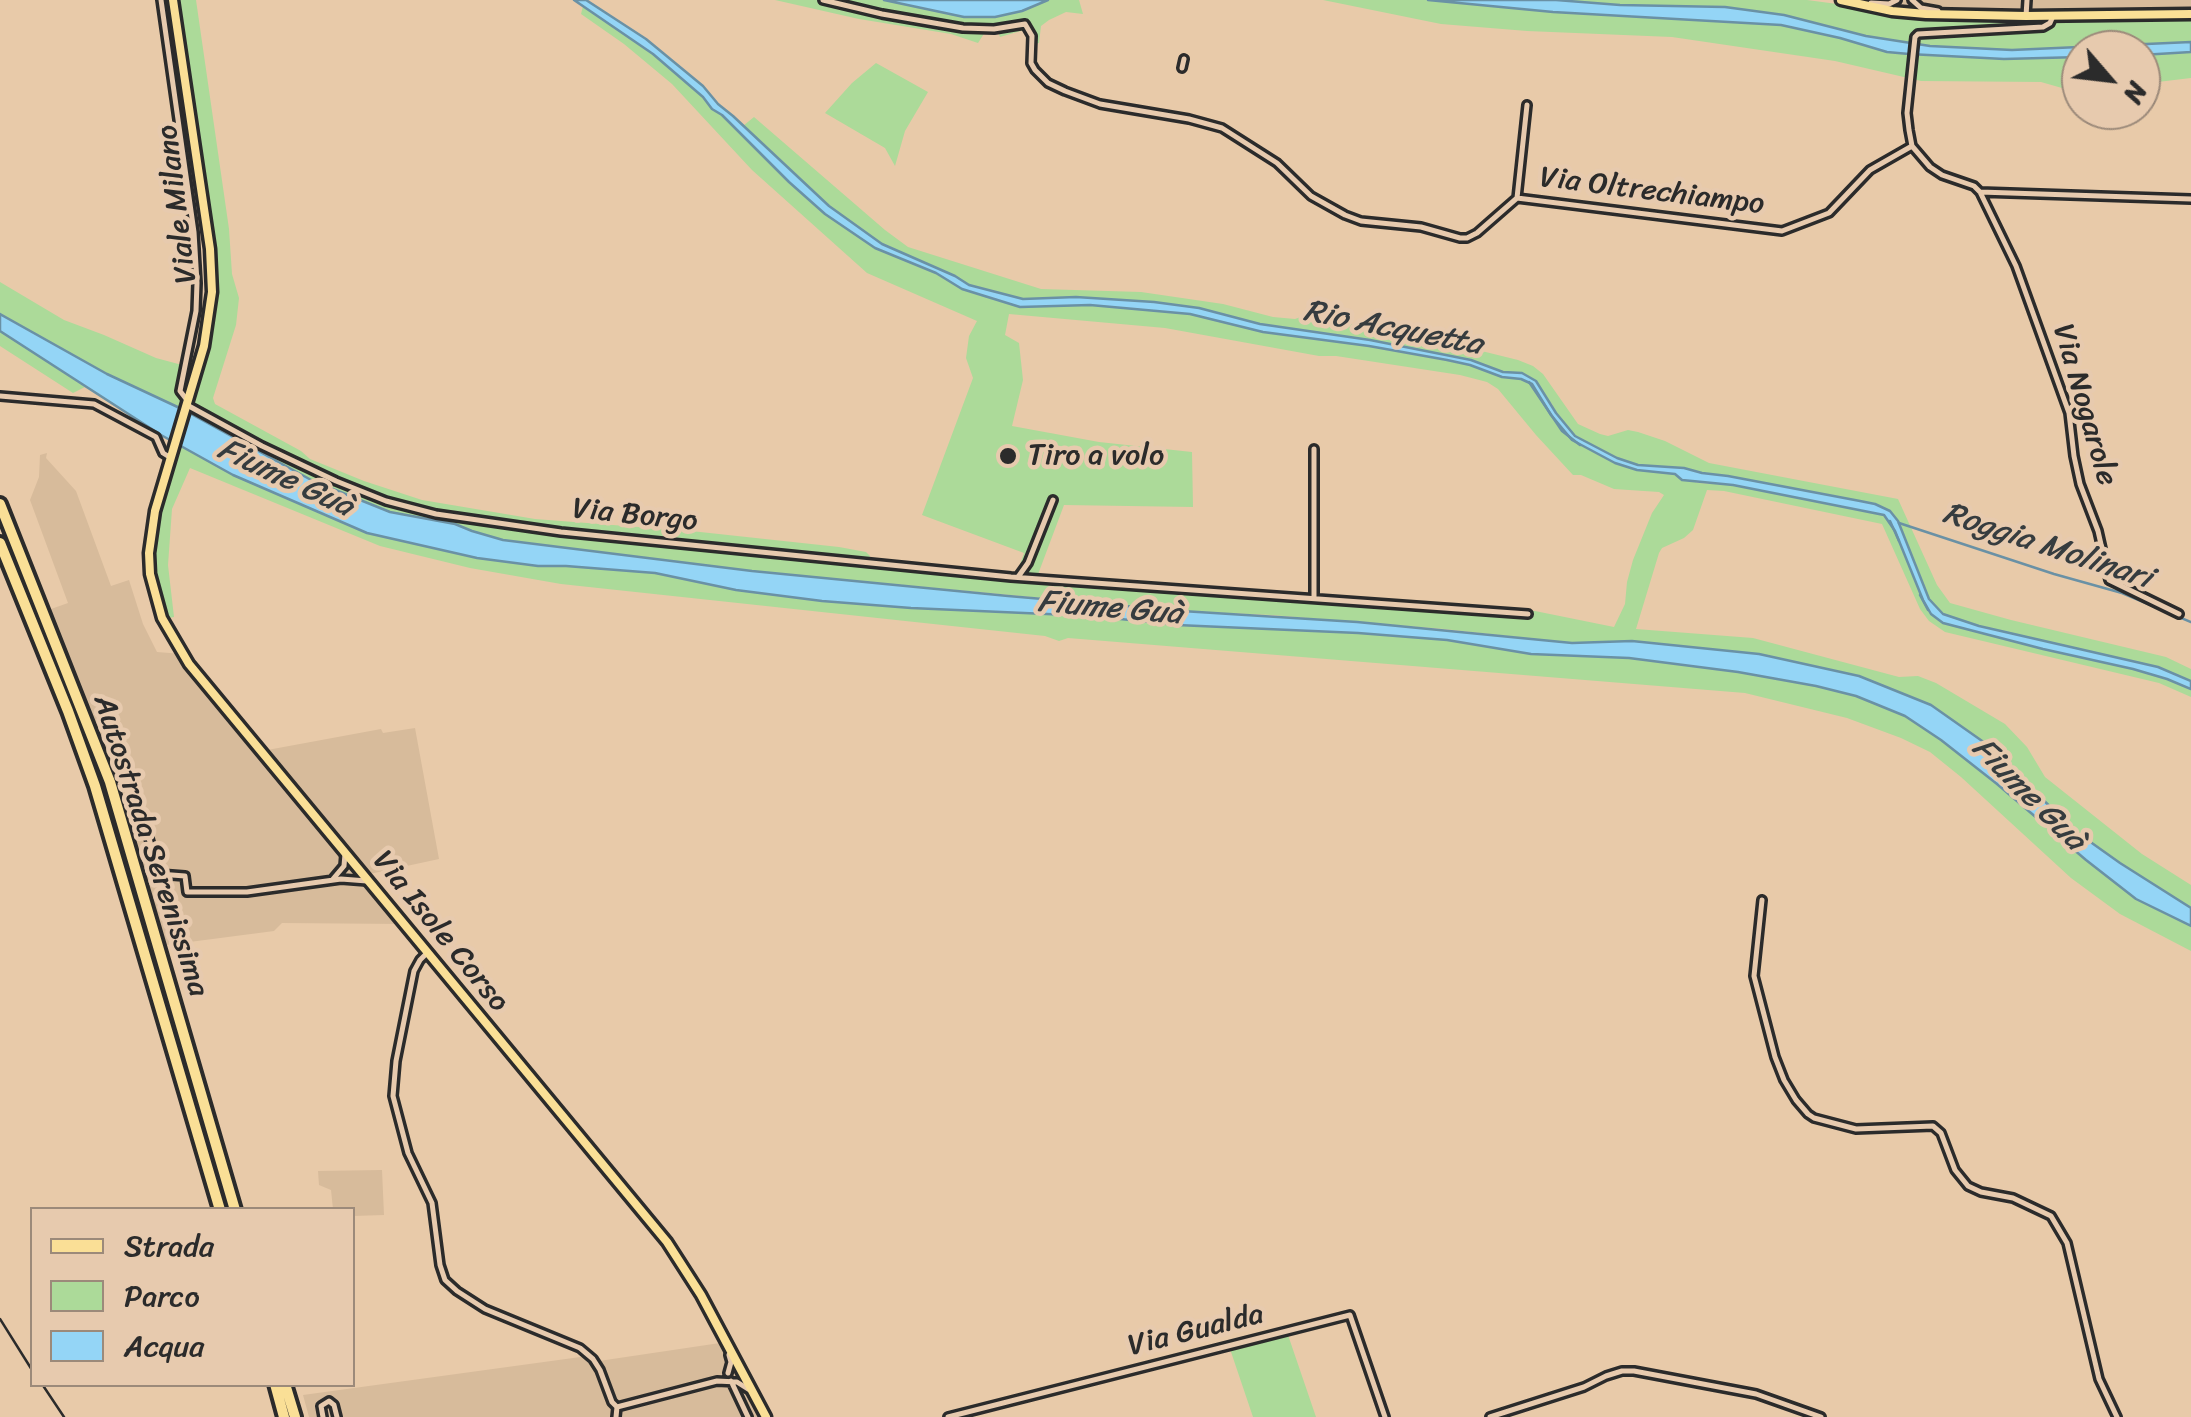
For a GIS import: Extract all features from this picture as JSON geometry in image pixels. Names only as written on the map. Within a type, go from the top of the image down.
[{"type":"highway","name":"Autostrada Serenissima","points":[[0,504],[110,782],[234,1207]]},
{"type":"highway","name":"Autostrada Serenissima","points":[[0,543],[95,786],[219,1207]]},
{"type":"highway","points":[[275,1387],[284,1417]]},
{"type":"highway","points":[[287,1387],[295,1417]]},
{"type":"main road","name":"Viale Milano","points":[[170,458],[208,328],[212,271],[174,0]]},
{"type":"main road","points":[[1841,0],[1903,12],[2026,16],[2191,14]]},
{"type":"main road","name":"Via Isole Corso","points":[[170,458],[155,510],[150,574],[162,618],[189,664],[666,1242],[686,1270],[766,1417]]},
{"type":"street","points":[[161,0],[194,232],[196,311],[180,390],[187,404]]},
{"type":"street","name":"Via Oltrechiampo","points":[[823,0],[963,28],[1020,24],[1028,27],[1032,36],[1031,63],[1048,83],[1113,107],[1222,128],[1277,164],[1311,196],[1345,215],[1467,238],[1477,234],[1516,198],[1782,231],[1828,214],[1870,170],[1912,146]]},
{"type":"street","points":[[1852,2],[1889,4],[1898,0],[1903,12]]},
{"type":"street","points":[[1903,12],[1910,0],[1921,8],[1956,14]]},
{"type":"street","points":[[2026,16],[2027,0]]},
{"type":"street","points":[[2053,16],[2042,27],[1914,37],[1907,114],[1912,146],[1921,158],[1942,175],[1974,186],[1980,192],[2191,198]]},
{"type":"street","points":[[1182,68],[1184,59]]},
{"type":"street","points":[[1516,198],[1527,106]]},
{"type":"street","name":"Via Nogarole","points":[[1980,192],[2026,288],[2070,412],[2080,484],[2098,531],[2109,580],[2178,614]]},
{"type":"street","points":[[0,396],[94,404],[156,437],[170,458]]},
{"type":"street","name":"Via Borgo","points":[[187,404],[336,481],[386,501],[436,514],[560,532],[1018,576],[1528,614]]},
{"type":"street","points":[[1314,450],[1314,598]]},
{"type":"street","points":[[1018,576],[1028,563],[1053,500]]},
{"type":"street","points":[[143,817],[159,874],[185,876],[187,892],[247,892],[331,880],[370,882]]},
{"type":"street","points":[[339,873],[346,862],[344,851]]},
{"type":"street","points":[[331,880],[348,868],[358,868],[352,879]]},
{"type":"street","points":[[1762,900],[1754,976],[1775,1058],[1796,1100],[1814,1118],[1856,1129],[1933,1126],[1941,1133],[1955,1170],[1968,1186],[2013,1198],[2051,1216],[2066,1243],[2099,1379],[2118,1417]]},
{"type":"street","points":[[428,952],[414,971],[393,1096],[408,1154],[432,1204],[445,1280],[486,1309],[580,1348],[600,1370],[617,1406]]},
{"type":"street","name":"Via Gualda","points":[[948,1417],[1350,1315],[1385,1417]]},
{"type":"street","points":[[724,1338],[731,1360],[728,1372]]},
{"type":"street","points":[[717,1381],[728,1372],[743,1370]]},
{"type":"street","points":[[731,1381],[743,1370]]},
{"type":"street","points":[[1490,1417],[1584,1387],[1606,1376],[1634,1371],[1756,1394],[1821,1417]]},
{"type":"street","points":[[617,1406],[717,1381],[745,1386],[757,1398]]},
{"type":"street","points":[[731,1381],[748,1417]]},
{"type":"street","points":[[323,1417],[321,1406],[329,1401],[337,1417]]},
{"type":"street","points":[[616,1417],[617,1406]]},
{"type":"shaded area","points":[[1842,0],[2191,0],[2191,13],[1919,15]]},
{"type":"shaded area","points":[[47,453],[46,458],[76,491],[111,586],[129,580],[157,652],[182,654],[262,751],[381,729],[383,733],[415,728],[439,859],[365,875],[404,924],[282,923],[274,931],[151,947],[114,817],[37,614],[68,603],[30,500],[39,477],[40,455]]},
{"type":"shaded area","points":[[382,1170],[384,1215],[355,1216],[355,1207],[333,1207],[331,1190],[319,1185],[318,1171]]},
{"type":"shaded area","points":[[720,1343],[760,1417],[309,1417],[303,1395],[595,1355],[599,1361]]},
{"type":"green space","points":[[173,0],[196,0],[232,274],[239,298],[236,325],[213,398],[215,404],[310,459],[422,500],[535,519],[839,547],[866,552],[870,556],[868,563],[1016,576],[1024,553],[922,515],[973,378],[966,358],[969,336],[977,321],[867,273],[752,170],[672,84],[581,14],[583,6],[643,45],[694,88],[825,214],[875,248],[936,273],[967,291],[1027,307],[1090,305],[1190,314],[1470,365],[1529,382],[1563,431],[1578,444],[1615,463],[1676,474],[1698,483],[1733,485],[1884,515],[1895,531],[1923,600],[1936,619],[2146,672],[2191,689],[2191,697],[2159,683],[1945,632],[1920,609],[1882,524],[1724,491],[1707,490],[1693,530],[1662,548],[1636,629],[1753,638],[1899,677],[1918,676],[1936,683],[2005,724],[2027,747],[2045,777],[2142,854],[2191,885],[2191,908],[2075,831],[1985,743],[1759,654],[1632,641],[1572,643],[1444,629],[1182,611],[752,571],[503,540],[455,524],[390,512],[313,481],[0,314],[0,282],[64,320],[156,358],[197,369],[212,276]],"holes":[[[1009,314],[1165,328],[1487,382],[1498,389],[1573,475],[1614,489],[1664,495],[1652,513],[1633,560],[1625,604],[1614,627],[1535,611],[1037,577],[1064,505],[1193,507],[1192,452],[1099,442],[1012,426],[1023,380],[1019,343],[1005,335]]]},
{"type":"green space","points":[[775,0],[884,0],[964,17],[1022,11],[1048,0],[1079,0],[1083,14],[1066,12],[1049,20],[1041,26],[1039,43],[1032,44],[1032,37],[1024,30],[1000,37],[997,28],[987,29],[978,43],[951,34]]},
{"type":"green space","points":[[1323,0],[1428,0],[1553,12],[1781,25],[1887,52],[2004,59],[2061,58],[2061,88],[2041,82],[1921,81],[1835,61],[1672,37],[1441,24]]},
{"type":"green space","points":[[1556,0],[1807,0],[1920,15],[2191,13],[2191,42],[2161,43],[2161,30],[2061,30],[2061,48],[1930,46],[1725,7]]},
{"type":"green space","points":[[2191,52],[2191,78],[2161,82],[2161,54]]},
{"type":"green space","points":[[876,63],[928,92],[905,131],[895,166],[885,148],[825,113]]},
{"type":"green space","points":[[754,117],[908,247],[1041,289],[1141,292],[1295,319],[1326,308],[1335,317],[1361,328],[1429,338],[1518,360],[1543,374],[1578,424],[1600,434],[1638,432],[1709,463],[1898,499],[1937,585],[1950,603],[2166,657],[2191,669],[2191,681],[2158,667],[1979,626],[1943,614],[1929,599],[1898,521],[1890,511],[1860,501],[1684,468],[1638,465],[1617,458],[1575,436],[1552,404],[1522,373],[1503,372],[1471,360],[1370,340],[1260,324],[1199,308],[1076,297],[1023,299],[969,285],[882,244],[829,206],[743,126]]},
{"type":"green space","points":[[0,331],[85,387],[73,393],[0,346]]},
{"type":"green space","points":[[175,442],[248,482],[367,533],[477,558],[655,573],[736,590],[822,601],[1358,633],[1447,640],[1531,654],[1629,658],[1738,672],[1856,696],[1905,716],[1941,740],[2136,899],[2191,926],[2191,951],[2120,914],[2071,878],[1930,752],[1847,718],[1745,693],[1068,638],[1059,641],[1045,636],[561,584],[470,568],[380,546],[190,468],[172,509],[168,565],[174,617],[163,619],[150,572],[150,535]]},
{"type":"green space","points":[[1288,1335],[1316,1417],[1253,1417],[1230,1349]]},
{"type":"water","points":[[574,0],[586,0],[646,39],[703,86],[829,206],[882,244],[969,285],[1023,299],[1076,297],[1199,308],[1260,324],[1370,340],[1471,360],[1503,372],[1522,373],[1536,381],[1575,436],[1617,458],[1638,465],[1684,468],[1860,501],[1890,511],[1898,521],[1929,599],[1943,614],[1979,626],[2158,667],[2191,681],[2191,689],[2133,669],[1943,623],[1931,614],[1923,600],[1895,531],[1884,515],[1733,485],[1682,480],[1675,474],[1615,463],[1572,440],[1532,384],[1521,379],[1447,360],[1263,332],[1190,314],[1090,305],[1020,307],[962,289],[936,273],[875,248],[825,214],[653,54]]},
{"type":"water","points":[[884,0],[1048,0],[995,17],[964,17]]},
{"type":"water","points":[[1428,0],[1556,0],[1725,7],[1784,15],[1866,36],[1930,46],[2061,48],[2061,58],[1909,54],[1781,25],[1553,12]]},
{"type":"water","points":[[2191,42],[2191,52],[2161,54],[2161,43]]},
{"type":"water","name":"Fiume Guà","points":[[0,314],[313,481],[390,512],[455,524],[503,540],[752,571],[1008,596],[1357,622],[1572,643],[1632,641],[1759,654],[1859,676],[1931,705],[1985,743],[2075,831],[2191,908],[2191,926],[2136,899],[1941,740],[1905,716],[1856,696],[1738,672],[1629,658],[1531,654],[1447,640],[1358,633],[822,601],[736,590],[655,573],[477,558],[367,533],[233,475],[161,435],[0,331]]},
{"type":"waterway","name":"Rio Acquetta","points":[[1529,382],[1562,431],[1580,445]]},
{"type":"waterway","name":"Rio Acquetta","points":[[1890,521],[1899,541]]},
{"type":"waterway","name":"Roggia Molinari","points":[[1899,523],[2122,593],[2191,622]]},
{"type":"waterway","name":"Rio Acquetta","points":[[1920,595],[1928,610]]},
{"type":"railway","points":[[0,1319],[30,1367]]},
{"type":"railway","points":[[44,1387],[64,1417]]},
{"type":"place","name":"Tiro a volo","points":[[1008,456]]}]
